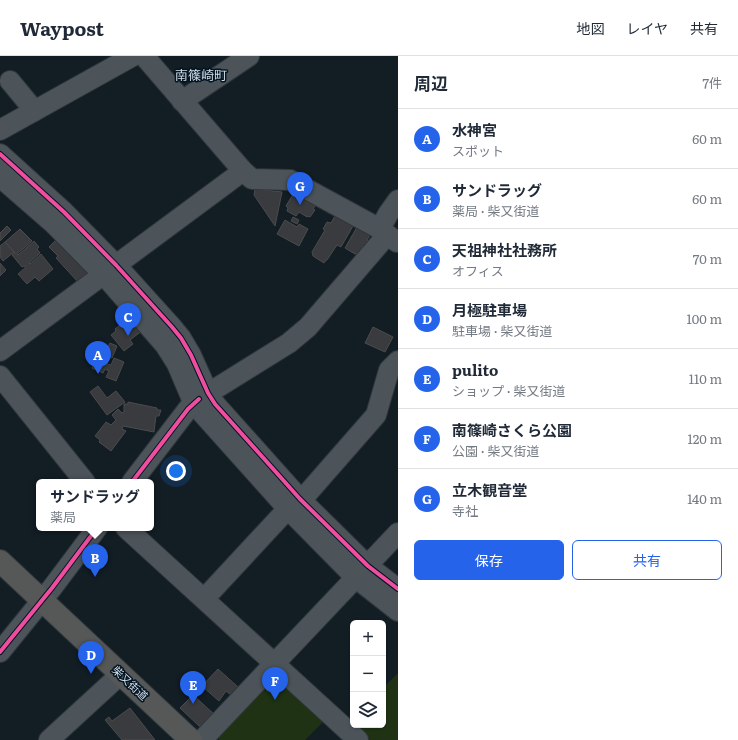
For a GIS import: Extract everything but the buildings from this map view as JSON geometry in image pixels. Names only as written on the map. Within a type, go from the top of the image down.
[{"type":"main road","name":"柴又街道","points":[[0,561],[191,740]]},
{"type":"street","points":[[0,130],[133,56]]},
{"type":"street","points":[[144,56],[243,171],[252,179],[290,180],[388,236]]},
{"type":"street","points":[[182,101],[249,56]]},
{"type":"street","points":[[10,81],[34,111]]},
{"type":"street","points":[[0,154],[64,212],[110,270],[202,397],[294,504],[362,572],[398,611]]},
{"type":"street","points":[[0,351],[243,171]]},
{"type":"street","points":[[0,177],[110,270]]},
{"type":"street","points":[[134,479],[188,408],[202,397],[289,343],[308,327],[388,236],[388,214],[398,200]]},
{"type":"street","points":[[204,599],[376,415],[389,370],[398,361]]},
{"type":"street","points":[[0,376],[83,479]]},
{"type":"street","points":[[0,652],[42,601],[95,531]]},
{"type":"street","points":[[129,531],[274,664],[351,738]]},
{"type":"street","points":[[202,740],[398,533]]},
{"type":"street","points":[[362,572],[398,590]]},
{"type":"street","points":[[49,740],[121,674]]},
{"type":"green space","points":[[398,673],[398,740],[367,740],[354,728],[386,728],[386,685]]},
{"type":"green space","points":[[269,677],[280,678],[323,722],[305,740],[219,740],[218,735]]},
{"type":"cycle path","points":[[0,154],[64,212],[116,265],[172,327],[181,338],[191,355],[208,393],[215,404],[300,499],[368,566],[398,589]]},
{"type":"cycle path","points":[[134,479],[188,409],[199,399]]},
{"type":"cycle path","points":[[0,652],[52,588],[95,531]]},
{"type":"place","name":"立木観音堂","points":[[300,205]]},
{"type":"place","name":"天祖神社社務所","points":[[128,336]]},
{"type":"place","name":"水神宮","points":[[98,374]]},
{"type":"place","name":"サンドラッグ","points":[[95,577]]},
{"type":"place","name":"月極駐車場","points":[[91,674]]},
{"type":"place","name":"南篠崎さくら公園","points":[[275,700]]},
{"type":"place","name":"pulito","points":[[193,704]]},
{"type":"district","name":"南篠崎町","points":[[201,75]]}]
